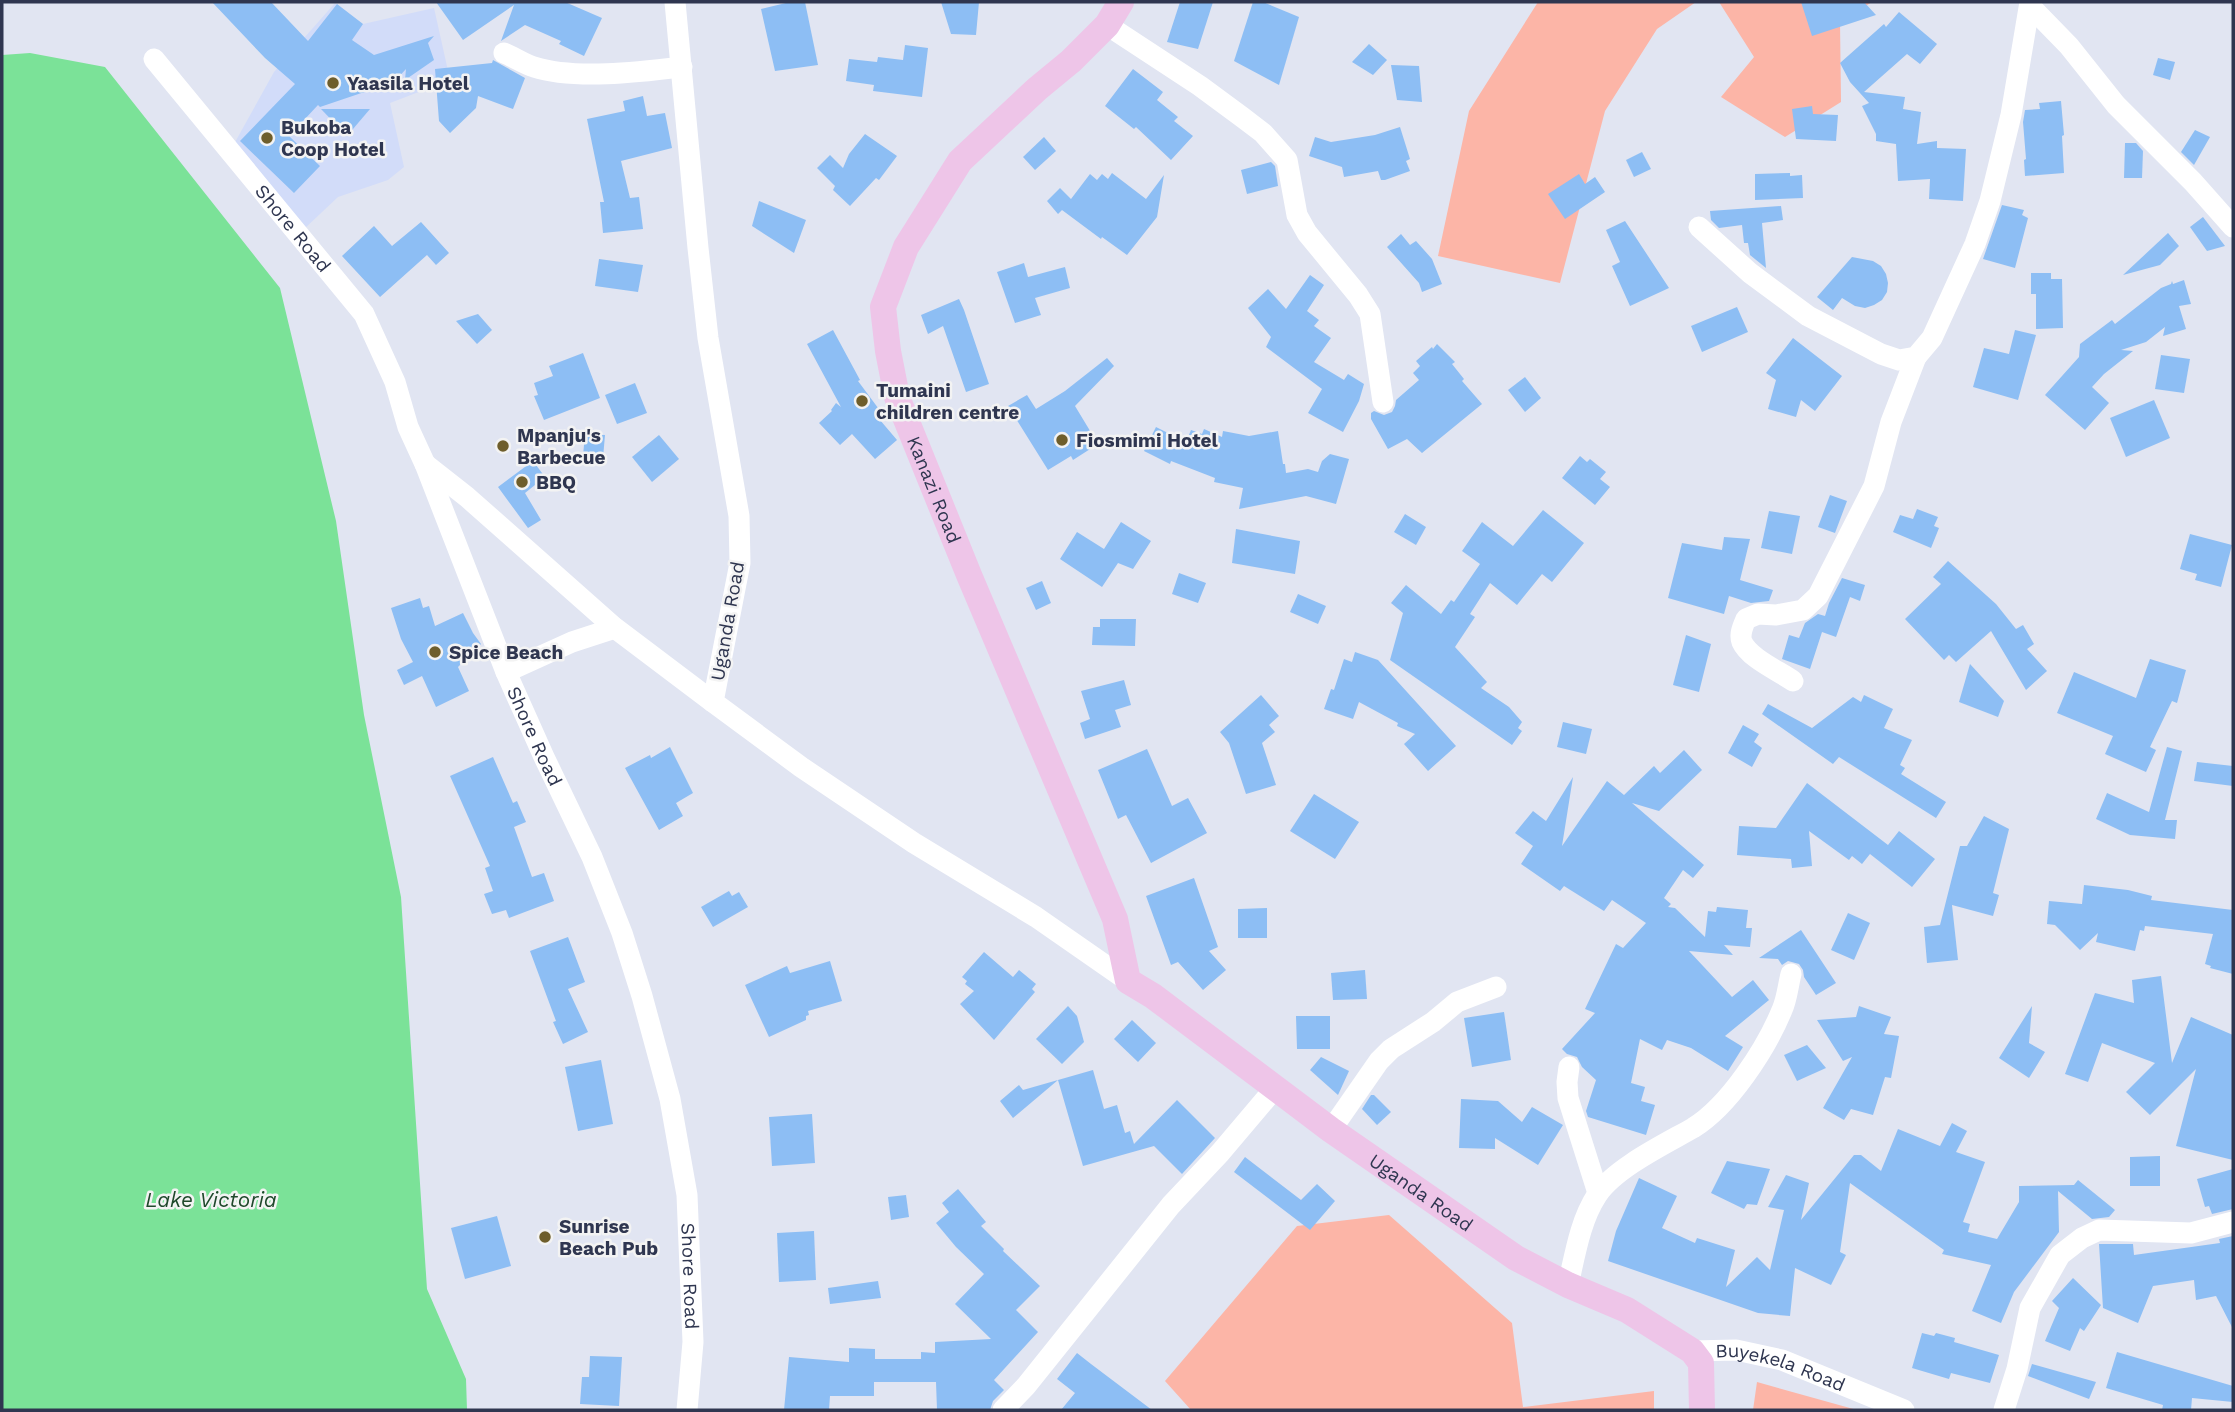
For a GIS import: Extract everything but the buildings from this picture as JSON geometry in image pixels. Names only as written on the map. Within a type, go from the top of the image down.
[{"type":"main road","name":"Kanazi Road","points":[[1121,2],[1107,25],[1071,61],[960,161],[906,247],[883,307],[897,397],[969,575],[1115,919],[1128,981]]},
{"type":"main road","name":"Uganda Road","points":[[1128,981],[1153,996],[1331,1130],[1516,1258],[1567,1285],[1627,1310],[1692,1351]]},
{"type":"main road","points":[[1692,1351],[1701,1363],[1702,1403]]},
{"type":"street","name":"Uganda Road","points":[[675,2],[708,338],[738,516],[740,563],[713,702],[801,767],[914,844],[1036,918],[1128,981]]},
{"type":"street","points":[[2030,4],[2116,106],[2193,182],[2233,227]]},
{"type":"street","points":[[1793,681],[1763,663],[1751,652],[1742,642],[1742,629],[1746,620],[1758,614],[1776,615],[1802,610],[1818,596],[1874,486],[1891,422],[1916,357],[1938,326],[1975,244],[1990,201],[2011,115],[2030,4]]},
{"type":"street","points":[[1107,25],[1242,117],[1263,133],[1287,160],[1297,215],[1307,233],[1358,295],[1370,314],[1383,402]]},
{"type":"street","points":[[505,52],[533,67],[566,72],[643,71],[682,67]]},
{"type":"street","name":"Shore Road","points":[[154,59],[364,314],[395,382],[408,426],[506,671],[592,857],[642,996],[670,1099],[687,1195],[693,1342],[687,1410]]},
{"type":"street","points":[[1699,227],[1750,273],[1808,316],[1881,354],[1899,360],[1916,357]]},
{"type":"street","points":[[425,464],[467,497],[615,628],[713,702]]},
{"type":"street","points":[[506,671],[572,642],[615,628]]},
{"type":"street","points":[[1567,1285],[1585,1218],[1598,1193],[1623,1171],[1696,1126],[1717,1109],[1745,1074],[1768,1038],[1783,1009],[1791,974]]},
{"type":"street","points":[[1331,1130],[1391,1048],[1433,1022],[1457,1002],[1496,987]]},
{"type":"street","points":[[1569,1068],[1568,1098],[1598,1193]]},
{"type":"street","points":[[1003,1410],[1026,1387],[1171,1205],[1275,1088]]},
{"type":"street","points":[[2004,1410],[2017,1369],[2030,1308],[2060,1255],[2082,1238],[2099,1230],[2191,1233],[2233,1222]]},
{"type":"street","name":"Buyekela Road","points":[[1692,1351],[1736,1350],[1782,1360],[1904,1410]]},
{"type":"shaded area","points":[[1538,2],[1696,2],[1657,29],[1605,111],[1560,283],[1438,256],[1469,111]]},
{"type":"shaded area","points":[[1719,2],[1872,2],[1840,22],[1841,102],[1785,137],[1721,97],[1754,57]]},
{"type":"shaded area","points":[[335,3],[363,24],[434,8],[450,80],[390,103],[404,167],[388,180],[338,197],[303,230],[234,144],[274,72]]},
{"type":"shaded area","points":[[1389,1215],[1512,1323],[1523,1407],[1654,1391],[1654,1410],[1191,1410],[1165,1381],[1297,1226]]},
{"type":"shaded area","points":[[1757,1382],[1857,1410],[1753,1410]]},
{"type":"water","name":"Lake Victoria","points":[[30,53],[105,67],[280,288],[336,521],[364,715],[401,897],[427,1289],[466,1379],[467,1410],[2,1410],[2,55]]},
{"type":"place","name":"Yaasila Hotel","points":[[333,83]]},
{"type":"place","name":"Bukoba Coop Hotel","points":[[267,138]]},
{"type":"place","name":"Tumaini children centre","points":[[862,401]]},
{"type":"place","name":"Fiosmimi Hotel","points":[[1062,440]]},
{"type":"place","name":"Mpanju's Barbecue","points":[[503,446]]},
{"type":"place","name":"BBQ","points":[[522,482]]},
{"type":"place","name":"Spice Beach","points":[[435,652]]},
{"type":"place","name":"Sunrise Beach Pub","points":[[545,1237]]}]
